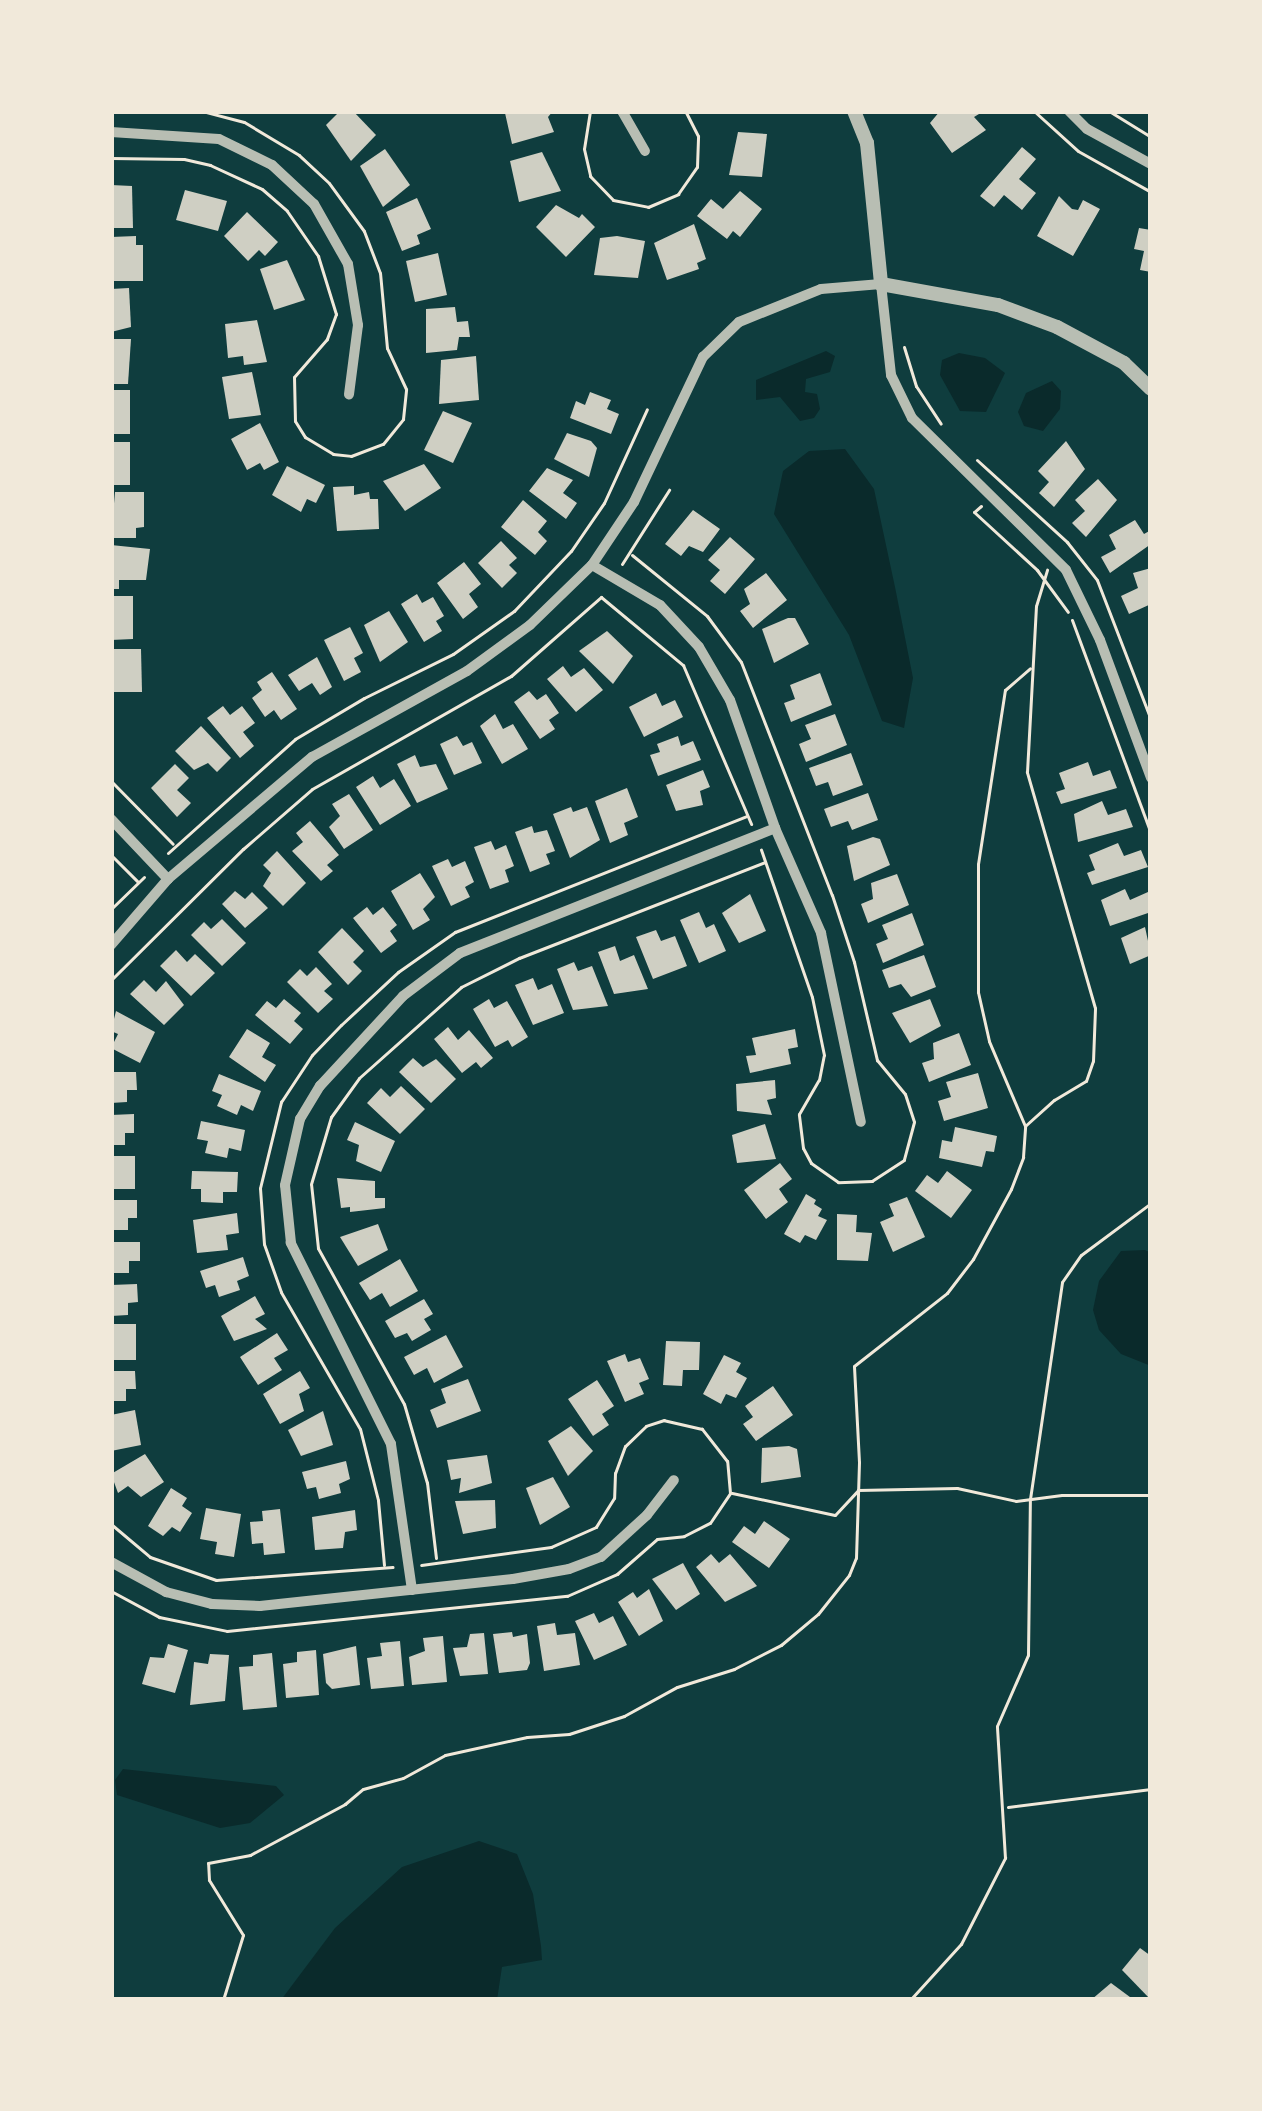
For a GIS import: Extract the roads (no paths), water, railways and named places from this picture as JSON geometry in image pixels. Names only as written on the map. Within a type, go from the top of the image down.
[{"type":"street","points":[[622,111],[645,151]]},
{"type":"street","points":[[854,111],[867,143],[891,375],[912,418],[1066,570],[1100,640],[1151,778]]},
{"type":"street","points":[[1070,111],[1087,129],[1151,164]]},
{"type":"street","points":[[111,132],[219,139],[272,166],[314,204],[348,264],[358,325],[350,394]]},
{"type":"street","points":[[111,945],[169,879],[312,757],[467,671],[530,625],[592,565],[634,502],[703,357],[739,322],[821,289],[881,284],[998,304],[1057,327],[1124,363],[1151,389]]},
{"type":"street","points":[[592,565],[661,605],[699,647],[730,700],[775,828],[820,933],[861,1122]]},
{"type":"street","points":[[111,819],[169,879]]},
{"type":"street","points":[[412,1589],[392,1444],[291,1243],[286,1185],[301,1119],[346,1055],[403,996],[460,953],[775,828]]},
{"type":"street","points":[[111,1562],[166,1592],[212,1604],[260,1606],[569,1569],[601,1557],[647,1515],[674,1480]]},
{"type":"water","points":[[826,351],[835,356],[830,372],[806,379],[805,392],[817,394],[820,409],[814,418],[800,421],[780,397],[756,400],[756,380]]},
{"type":"water","points":[[959,353],[985,358],[1005,373],[986,412],[960,411],[940,375],[942,360]]},
{"type":"water","points":[[1052,381],[1061,391],[1060,409],[1043,431],[1024,426],[1018,412],[1026,393]]},
{"type":"water","points":[[845,449],[874,489],[895,587],[913,678],[904,728],[882,721],[849,635],[774,514],[783,471],[809,451]]},
{"type":"water","points":[[1121,1251],[1151,1253],[1151,1366],[1121,1354],[1099,1330],[1093,1310],[1099,1281]]},
{"type":"water","points":[[123,1769],[276,1786],[284,1795],[250,1823],[220,1828],[117,1795],[115,1780]]},
{"type":"water","points":[[479,1841],[517,1854],[533,1894],[541,1946],[542,1960],[502,1967],[497,2000],[281,2000],[335,1928],[402,1867]]}]
